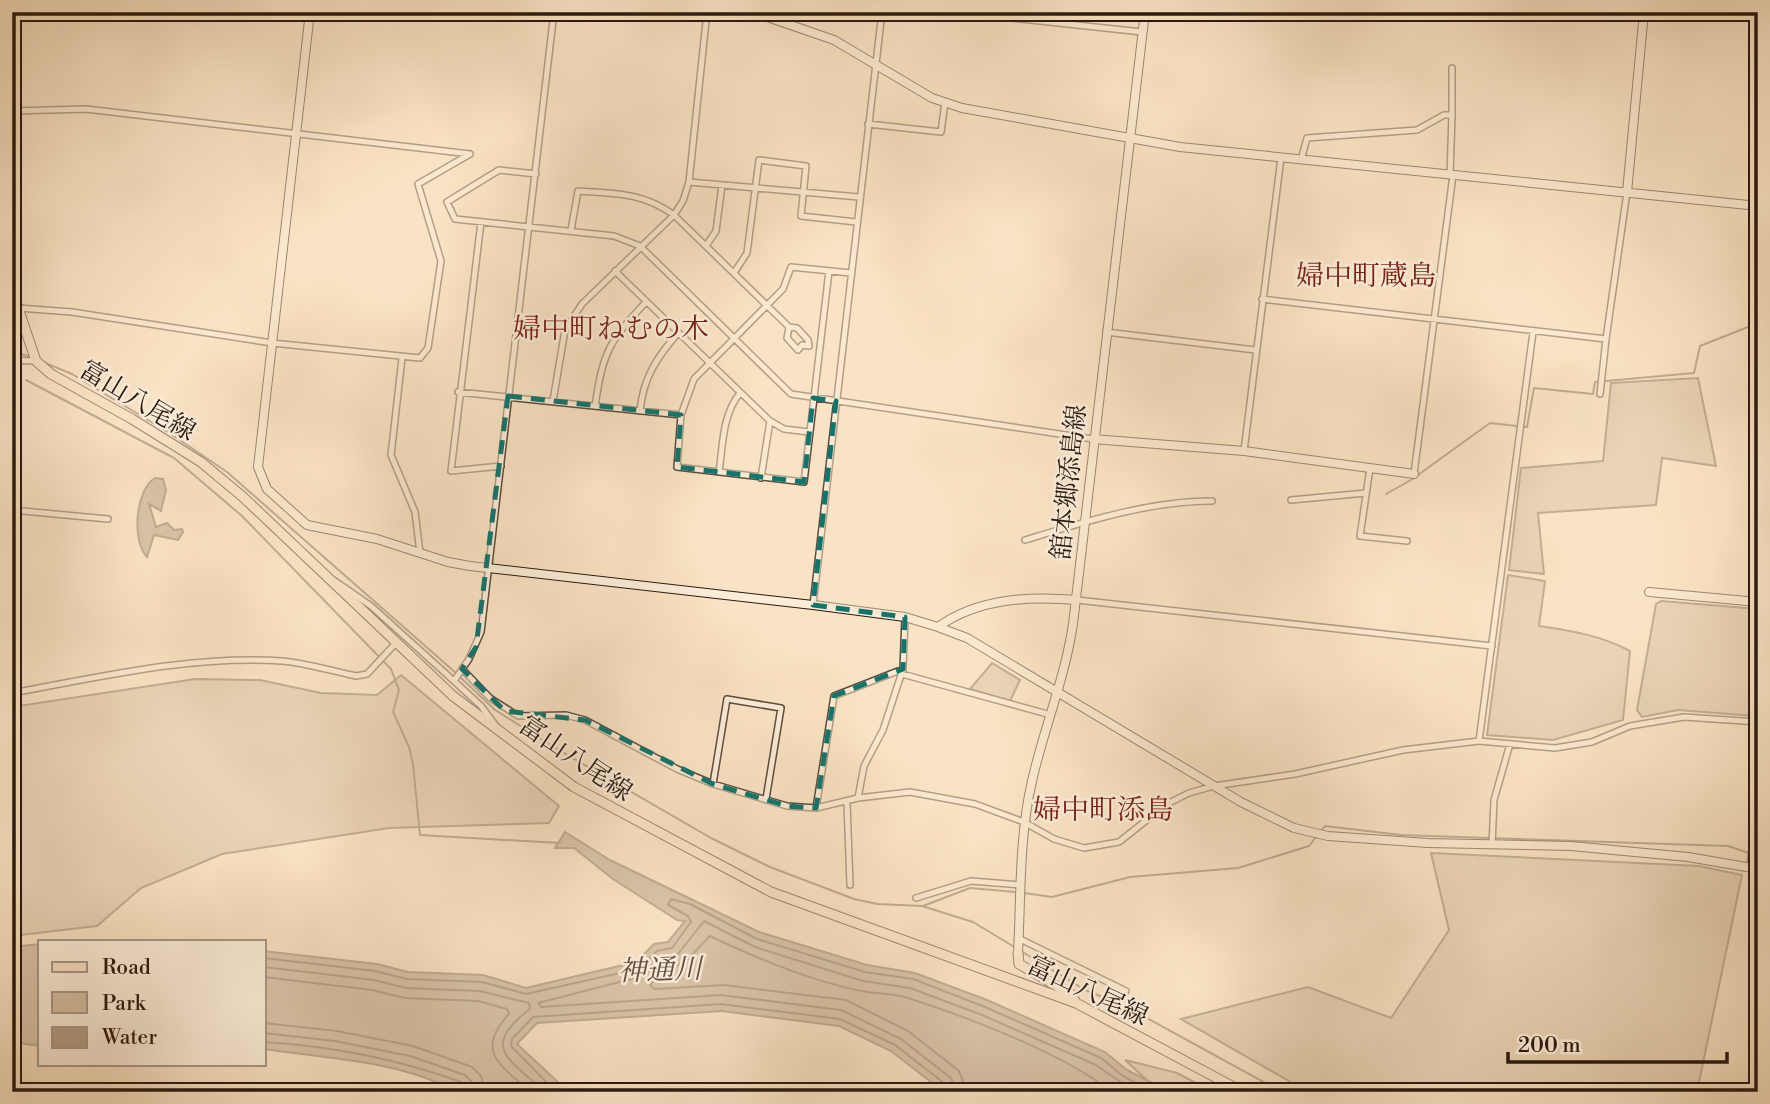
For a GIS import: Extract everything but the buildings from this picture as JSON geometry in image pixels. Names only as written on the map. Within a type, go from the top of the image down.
[{"type":"main road","points":[[12,289],[36,361]]},
{"type":"main road","name":"富山八尾線","points":[[36,361],[51,374],[132,419],[201,462],[243,496],[395,644],[497,731],[574,787],[618,813],[771,892],[1076,1003],[1242,1092]]},
{"type":"main road","points":[[1018,946],[1019,964],[1071,994],[1076,1003]]},
{"type":"street","points":[[310,12],[258,467],[267,489],[307,524],[377,539],[447,562],[813,605],[905,617],[938,626],[967,638],[1214,786],[1294,828],[1328,836],[1492,845],[1571,846],[1754,867],[1758,798]]},
{"type":"street","points":[[458,675],[481,632],[554,12]]},
{"type":"street","points":[[553,401],[565,330],[582,304],[674,215],[683,201],[689,182],[708,12]]},
{"type":"street","points":[[753,12],[782,16],[834,40],[945,102],[962,108],[1129,138],[1280,158],[1758,206]]},
{"type":"street","points":[[813,605],[881,12]]},
{"type":"street","points":[[956,12],[1142,32]]},
{"type":"street","name":"舘本郷添島線","points":[[1018,946],[1024,822],[1032,779],[1068,658],[1077,600],[1093,439],[1145,12]]},
{"type":"street","points":[[1600,394],[1627,192],[1644,12]]},
{"type":"street","points":[[536,174],[499,170],[447,202],[455,219],[614,236],[640,247],[791,394],[1093,439],[1244,452],[1414,474],[1452,175],[1452,68]]},
{"type":"street","points":[[868,124],[941,132],[945,102]]},
{"type":"street","points":[[12,111],[86,109],[470,154],[418,184],[441,261],[441,278],[428,348],[419,358],[272,343],[72,312],[18,308]]},
{"type":"street","points":[[1301,160],[1307,138],[1417,130],[1444,115],[1452,115]]},
{"type":"street","points":[[1244,452],[1280,158]]},
{"type":"street","points":[[734,273],[747,253],[759,160],[806,166],[801,216],[856,222]]},
{"type":"street","points":[[689,182],[859,197]]},
{"type":"street","points":[[706,246],[716,231],[722,185]]},
{"type":"street","points":[[571,230],[578,191],[644,197],[674,215],[789,327],[797,328],[808,340],[808,346]]},
{"type":"street","points":[[481,222],[458,391],[451,471],[501,466]]},
{"type":"street","points":[[829,271],[804,482],[677,467],[681,415],[694,379],[783,289],[791,267],[851,273]]},
{"type":"street","points":[[615,271],[770,421],[784,429],[809,432]]},
{"type":"street","points":[[1262,299],[1606,340]]},
{"type":"street","points":[[595,406],[600,370],[609,344],[646,302]]},
{"type":"street","points":[[789,327],[787,338],[798,350],[803,345],[818,346]]},
{"type":"street","points":[[1106,332],[1255,349]]},
{"type":"street","points":[[1479,741],[1533,332]]},
{"type":"street","points":[[640,411],[649,373],[657,356],[678,333]]},
{"type":"street","points":[[402,358],[391,455],[415,512],[420,553]]},
{"type":"street","points":[[12,360],[36,361]]},
{"type":"street","points":[[458,391],[681,415]]},
{"type":"street","points":[[719,472],[726,421],[733,402],[740,393]]},
{"type":"street","points":[[761,478],[770,421]]},
{"type":"street","points":[[1370,468],[1360,536],[1407,541]]},
{"type":"street","points":[[1291,499],[1366,493]]},
{"type":"street","points":[[1025,540],[1085,521],[1192,501],[1212,501]]},
{"type":"street","points":[[12,510],[108,519]]},
{"type":"street","points":[[329,579],[340,583],[505,711],[518,716],[566,715],[585,720],[677,769],[713,784],[787,806],[816,808],[847,803],[859,798],[910,792],[975,804],[1024,822],[1071,846],[1101,847],[1119,842],[1167,804],[1214,786],[1295,774],[1404,750],[1479,741],[1555,748],[1591,742],[1630,726],[1684,717],[1758,722]]},
{"type":"street","points":[[1649,592],[1758,602]]},
{"type":"street","points":[[938,626],[953,616],[1031,597],[1492,646]]},
{"type":"street","points":[[859,798],[864,766],[883,730],[902,671],[905,617]]},
{"type":"street","points":[[12,693],[124,672],[217,663],[283,661],[356,676],[368,674],[395,644]]},
{"type":"street","points":[[816,808],[834,696],[902,671],[1051,715]]},
{"type":"street","points":[[458,675],[494,721],[497,731]]},
{"type":"street","points":[[713,784],[727,699],[781,708],[766,799]]},
{"type":"street","points":[[1492,845],[1494,800],[1510,744]]},
{"type":"street","points":[[847,803],[850,885]]},
{"type":"street","points":[[916,898],[971,881],[1021,886]]},
{"type":"street","points":[[1018,946],[1126,990]]},
{"type":"highlighted area","points":[[508,396],[681,415],[677,467],[804,482],[813,398],[836,401],[813,605],[905,617],[903,669],[834,696],[816,808],[787,806],[713,784],[585,720],[505,711],[462,669],[476,647]]},
{"type":"green space","points":[[1698,378],[1716,466],[1662,458],[1656,505],[1538,513],[1544,574],[1509,570],[1521,468],[1603,461],[1611,383]]},
{"type":"green space","points":[[1508,575],[1545,581],[1539,626],[1597,637],[1630,651],[1623,720],[1553,740],[1487,735]]},
{"type":"green space","points":[[1661,601],[1758,609],[1758,713],[1755,716],[1678,710],[1642,717],[1637,710],[1656,604]]},
{"type":"green space","points":[[992,663],[1020,680],[1010,701],[970,689]]},
{"type":"green space","points":[[401,675],[559,806],[549,823],[389,828],[222,854],[141,888],[97,926],[12,936],[12,707],[195,679],[260,680],[321,693],[377,695]]},
{"type":"green space","points":[[1431,853],[1699,866],[1742,875],[1697,1092],[1308,1092],[1181,1019],[1308,987],[1391,1018],[1449,930]]},
{"type":"green space","points":[[1125,1060],[1177,1073],[1213,1092],[1160,1092]]},
{"type":"water","points":[[155,478],[163,479],[166,490],[161,511],[149,504],[156,527],[167,523],[174,530],[182,529],[183,532],[178,540],[154,535],[147,557],[139,539],[138,515],[143,493]]},
{"type":"water","name":"神通川","points":[[565,832],[610,860],[759,932],[867,965],[915,973],[987,1000],[1105,1052],[1127,1070],[1162,1088],[1160,1092],[944,1092],[891,1051],[839,1026],[722,1011],[537,1023],[517,1044],[559,1083],[564,1092],[467,1092],[389,1068],[266,1049],[266,951],[377,964],[408,972],[483,975],[526,988],[636,962],[654,944],[668,942],[685,921],[677,920],[613,879],[574,848],[555,848]]},
{"type":"water","points":[[38,944],[38,1046],[12,1042],[12,947]]},
{"type":"waterway","points":[[1386,494],[1411,480],[1490,423],[1527,427],[1534,388],[1593,394],[1595,382],[1694,373],[1700,346],[1758,323]]},
{"type":"waterway","points":[[12,351],[31,357]]},
{"type":"waterway","points":[[43,362],[72,374],[171,434],[227,472],[456,673]]},
{"type":"waterway","points":[[26,380],[174,458],[242,516],[391,669],[399,690],[393,712],[409,747],[413,764],[420,835],[560,843]]},
{"type":"waterway","points":[[460,677],[495,710],[557,749],[711,838],[770,867],[854,899],[877,904],[922,906],[973,922],[1016,948]]},
{"type":"waterway","points":[[1322,830],[1325,826],[1401,835],[1728,846],[1749,853]]},
{"type":"waterway","points":[[1024,893],[1052,897],[1130,877],[1238,868],[1309,846],[1316,837]]},
{"type":"waterway","points":[[923,906],[970,888],[1015,892]]},
{"type":"waterway","points":[[1021,951],[1085,990],[1125,1006],[1282,1092]]},
{"type":"district","name":"婦中町蔵島","points":[[1366,275]]},
{"type":"district","name":"婦中町ねむの木","points":[[611,328]]},
{"type":"district","name":"婦中町添島","points":[[1103,809]]}]
